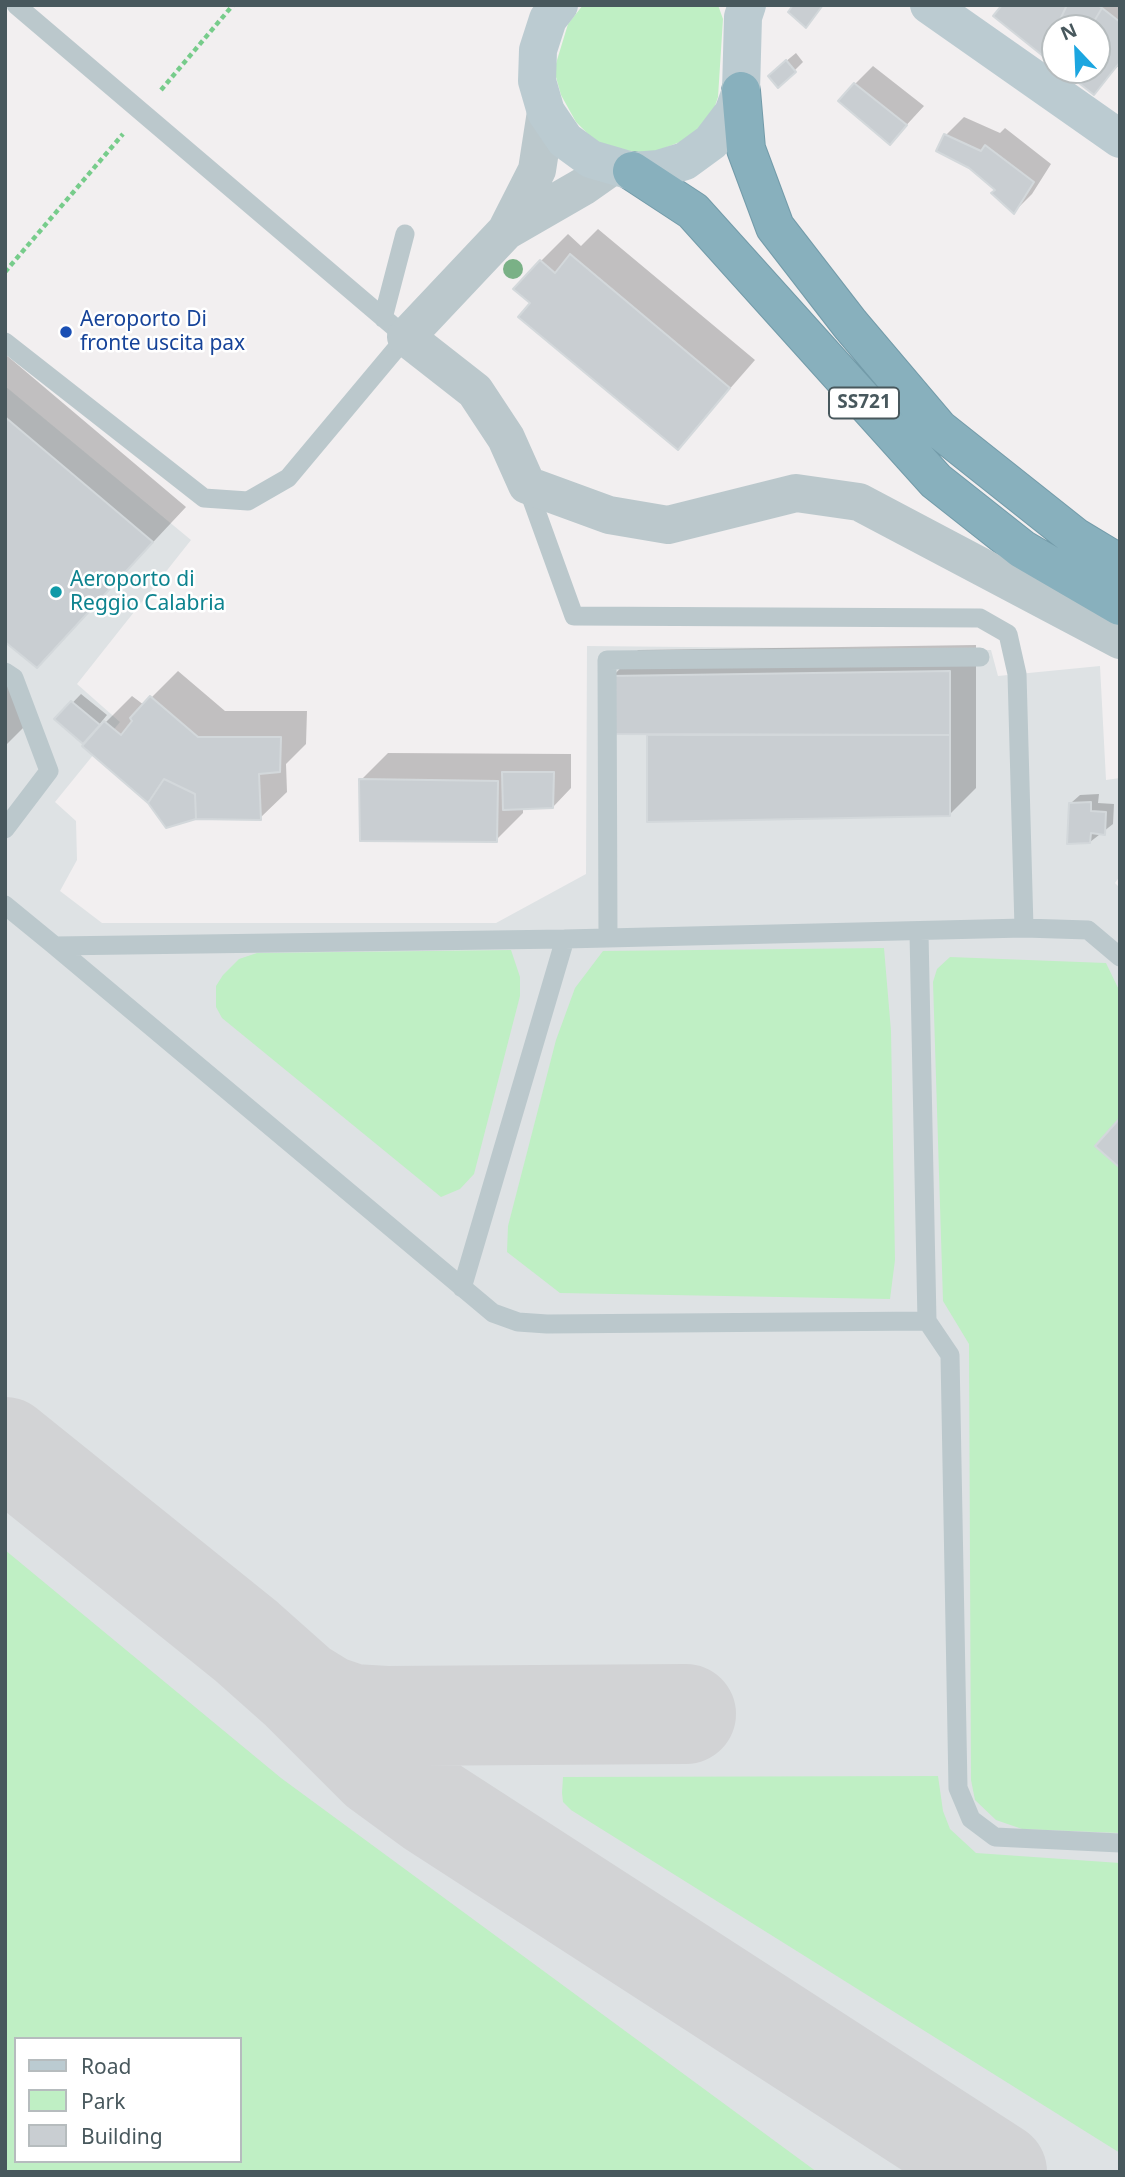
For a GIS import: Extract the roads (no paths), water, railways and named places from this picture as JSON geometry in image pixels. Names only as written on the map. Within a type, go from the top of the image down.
[{"type":"highway","name":"SS721","points":[[741,91],[746,149],[775,227],[850,324],[939,429],[1075,537],[1120,564]]},
{"type":"highway","name":"SS721","points":[[622,169],[694,211],[936,481],[1023,549],[1120,606]]},
{"type":"main road","points":[[559,5],[548,19],[538,50],[537,81],[546,113],[565,140],[591,159],[622,169],[659,169],[685,161],[711,142],[733,113],[741,91],[743,9]]},
{"type":"main road","points":[[943,9],[1120,139]]},
{"type":"street","points":[[506,231],[537,170],[546,113]]},
{"type":"street","points":[[622,169],[584,186],[506,231],[394,328],[475,391],[506,438],[527,485],[609,516],[668,525],[796,493],[859,502],[1120,640]]},
{"type":"lane","points":[[16,5],[394,328]]},
{"type":"lane","points":[[5,342],[204,498],[248,501],[288,478],[394,328],[405,234]]},
{"type":"lane","points":[[527,485],[574,616],[980,618],[1008,634],[1017,674],[1024,928]]},
{"type":"lane","points":[[608,938],[607,660],[980,657]]},
{"type":"lane","points":[[5,672],[14,678],[49,771],[5,829]]},
{"type":"lane","points":[[5,905],[493,1313],[518,1322],[927,1321]]},
{"type":"lane","points":[[55,946],[919,933],[1024,928],[1088,930],[1120,957]]},
{"type":"lane","points":[[919,933],[927,1321],[950,1354],[958,1788],[971,1819],[995,1837],[1120,1843]]},
{"type":"lane","points":[[462,1288],[565,939]]},
{"type":"place","name":"Aeroporto Di fronte uscita pax","points":[[66,332]]},
{"type":"place","name":"Aeroporto di Reggio Calabria","points":[[56,592]]}]
